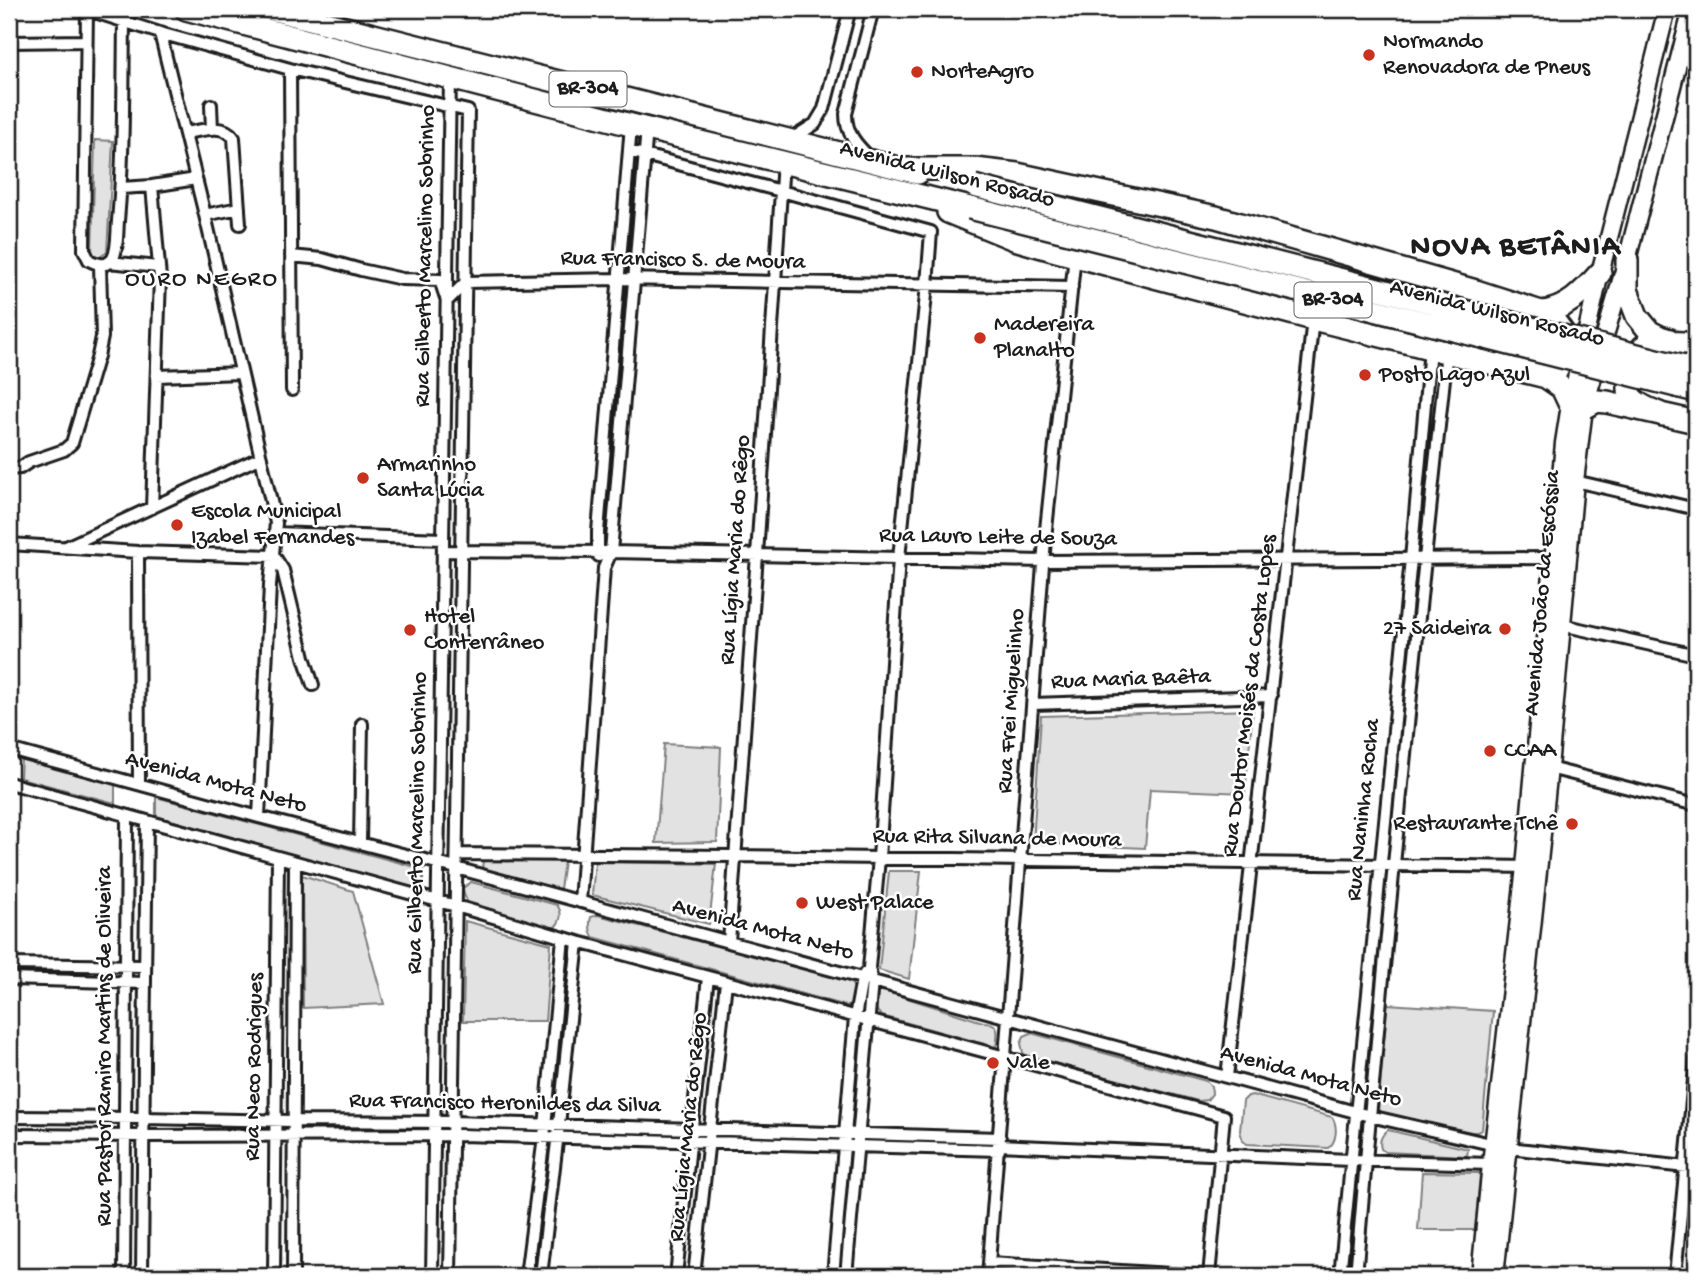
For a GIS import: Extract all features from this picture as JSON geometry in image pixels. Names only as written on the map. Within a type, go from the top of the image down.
[{"type":"highway","name":"Avenida Wilson Rosado","points":[[186,9],[639,127],[786,151],[875,162],[903,180],[974,186],[1696,370]]},
{"type":"highway","name":"Avenida Wilson Rosado","points":[[271,9],[786,151],[903,180],[970,208],[1696,391]]},
{"type":"highway","points":[[903,180],[975,169],[1017,174],[1216,217],[1476,291],[1541,312],[1559,325],[1564,340],[1564,356],[1556,372],[1546,377]]},
{"type":"highway","points":[[903,180],[965,219],[1014,239],[1313,319],[1546,377],[1562,388],[1577,406],[1597,401],[1607,402],[1696,422]]},
{"type":"highway","points":[[1627,260],[1627,289],[1637,316],[1650,332],[1690,345]]},
{"type":"highway","points":[[1541,312],[1560,308],[1600,273]]},
{"type":"highway","points":[[1663,415],[1631,397],[1629,391],[1634,359],[1640,348],[1646,344],[1690,345]]},
{"type":"main road","name":"Avenida João da Escóssia","points":[[1531,867],[1549,768],[1575,481],[1577,406],[1600,273],[1667,9]]},
{"type":"main road","name":"Avenida João da Escóssia","points":[[1495,1276],[1501,1146],[1531,867],[1564,443],[1627,260],[1692,9]]},
{"type":"main road","points":[[1663,26],[1664,56],[1651,106],[1655,112],[1665,111]]},
{"type":"main road","name":"Avenida João da Escóssia","points":[[1480,1276],[1491,1164],[1501,1146]]},
{"type":"street","points":[[158,267],[89,260],[84,250],[86,9],[160,33],[290,69],[450,107]]},
{"type":"street","points":[[786,151],[815,124],[824,109],[850,9]]},
{"type":"street","points":[[873,9],[846,121],[851,137],[875,162]]},
{"type":"street","points":[[105,263],[113,259],[116,246],[121,188],[124,22]]},
{"type":"street","points":[[160,33],[276,523],[270,585],[258,817]]},
{"type":"street","points":[[9,42],[86,41]]},
{"type":"street","points":[[290,69],[292,390]]},
{"type":"street","name":"Rua Gilberto Marcelino Sobrinho","points":[[432,1276],[450,76]]},
{"type":"street","points":[[211,105],[212,129]]},
{"type":"street","name":"Rua Gilberto Marcelino Sobrinho","points":[[450,107],[468,111],[450,1276]]},
{"type":"street","points":[[604,568],[598,552],[598,532],[618,279],[629,151],[639,127]]},
{"type":"street","points":[[580,902],[604,568],[611,552],[644,155],[639,127]]},
{"type":"street","points":[[185,134],[212,129],[228,131],[234,138],[240,224]]},
{"type":"street","points":[[629,151],[931,232],[899,558],[869,968],[855,1017],[833,1272],[846,1273],[869,1020],[867,980]]},
{"type":"street","name":"Rua Lígia Maria do Rêgo","points":[[729,942],[774,282],[786,151]]},
{"type":"street","points":[[121,188],[152,186],[196,178]]},
{"type":"street","points":[[152,186],[160,278],[152,508]]},
{"type":"street","points":[[205,215],[239,208]]},
{"type":"street","name":"Rua Frei Miguelinho","points":[[988,1276],[1044,561],[1075,255]]},
{"type":"street","points":[[291,256],[322,260],[402,279],[440,280],[447,301],[466,282]]},
{"type":"street","points":[[9,469],[20,468],[29,462],[64,450],[72,443],[102,337],[105,263]]},
{"type":"street","name":"Rua Francisco S. de Moura","points":[[466,282],[618,279],[1072,287]]},
{"type":"street","name":"Rua Doutor Moisés da Costa Lopes","points":[[1227,1077],[1313,319]]},
{"type":"street","name":"Rua Naninha Rocha","points":[[1356,1276],[1424,559],[1438,350]]},
{"type":"street","name":"Rua Naninha Rocha","points":[[1340,1276],[1411,559],[1438,350]]},
{"type":"street","points":[[157,376],[241,373]]},
{"type":"street","points":[[65,548],[261,457]]},
{"type":"street","points":[[444,460],[463,461]]},
{"type":"street","points":[[1575,481],[1696,509]]},
{"type":"street","name":"Rua Lauro Leite de Souza","points":[[275,533],[443,545],[461,551],[1044,561],[1553,558]]},
{"type":"street","points":[[9,544],[138,552],[274,556]]},
{"type":"street","points":[[138,552],[139,784]]},
{"type":"street","points":[[274,556],[283,570],[313,685]]},
{"type":"street","points":[[1562,625],[1696,655]]},
{"type":"street","name":"Rua Maria Baêta","points":[[1033,704],[1271,696]]},
{"type":"street","points":[[360,843],[362,724]]},
{"type":"street","name":"Avenida Mota Neto","points":[[9,749],[1370,1116],[1501,1146],[1691,1168]]},
{"type":"street","points":[[1549,768],[1696,804]]},
{"type":"street","points":[[9,783],[563,938],[1224,1116],[1209,1276]]},
{"type":"street","name":"Rua Pastor Ramiro Martins de Oliveira","points":[[124,1276],[127,817]]},
{"type":"street","name":"Rua Pastor Ramiro Martins de Oliveira","points":[[142,1276],[147,822]]},
{"type":"street","name":"Rua Rita Silvana de Moura","points":[[457,854],[1531,867]]},
{"type":"street","name":"Rua Neco Rodrigues","points":[[274,1276],[278,859]]},
{"type":"street","name":"Rua Neco Rodrigues","points":[[293,1276],[295,863]]},
{"type":"street","points":[[526,1276],[544,1137],[563,938]]},
{"type":"street","points":[[541,1276],[578,942]]},
{"type":"street","points":[[9,964],[144,966]]},
{"type":"street","points":[[32,964],[32,980]]},
{"type":"street","name":"Rua Lígia Maria do Rêgo","points":[[676,1276],[708,977]]},
{"type":"street","points":[[9,979],[144,983]]},
{"type":"street","name":"Rua Lígia Maria do Rêgo","points":[[694,1276],[726,982]]},
{"type":"street","points":[[1675,1276],[1691,1168],[1696,1059]]},
{"type":"street","name":"Rua Francisco Heronildes da Silva","points":[[9,1117],[545,1124],[710,1136],[999,1144],[1220,1155]]},
{"type":"street","name":"Rua Francisco Heronildes da Silva","points":[[9,1135],[452,1135],[558,1138],[691,1135]]},
{"type":"street","points":[[1220,1155],[1491,1164]]},
{"type":"street","points":[[838,1224],[850,1225]]},
{"type":"street","points":[[532,1226],[547,1226]]},
{"type":"street","points":[[990,1263],[1203,1276]]},
{"type":"shaded area","points":[[95,140],[113,141],[107,252],[100,257],[92,253]]},
{"type":"shaded area","points":[[1253,710],[1245,793],[1150,789],[1145,848],[1033,843],[1041,716]]},
{"type":"shaded area","points":[[664,744],[721,747],[717,842],[656,843]]},
{"type":"shaded area","points":[[21,758],[115,782],[115,803],[20,778]]},
{"type":"shaded area","points":[[156,797],[423,869],[423,892],[156,816]]},
{"type":"shaded area","points":[[483,861],[564,861],[560,889],[482,869]]},
{"type":"shaded area","points":[[595,862],[716,864],[709,924],[592,895]]},
{"type":"shaded area","points":[[889,871],[921,871],[909,979],[879,970]]},
{"type":"shaded area","points":[[302,875],[353,891],[384,1004],[303,1008]]},
{"type":"shaded area","points":[[471,882],[557,905],[561,914],[560,920],[555,927],[549,927],[468,904],[463,888]]},
{"type":"shaded area","points":[[598,915],[846,980],[856,990],[855,1002],[847,1006],[593,937],[590,920]]},
{"type":"shaded area","points":[[465,921],[551,944],[545,1021],[463,1021]]},
{"type":"shaded area","points":[[878,989],[993,1024],[998,1033],[996,1047],[882,1016],[876,1007]]},
{"type":"shaded area","points":[[1387,1004],[1493,1011],[1482,1130],[1472,1132],[1378,1113]]},
{"type":"shaded area","points":[[1031,1033],[1206,1081],[1212,1094],[1207,1100],[1198,1101],[1027,1056],[1023,1053],[1021,1043],[1024,1036]]},
{"type":"shaded area","points":[[1252,1095],[1332,1117],[1336,1129],[1333,1142],[1328,1148],[1247,1144],[1240,1131],[1243,1101]]},
{"type":"shaded area","points":[[1388,1130],[1468,1149],[1467,1156],[1385,1152],[1381,1149],[1380,1141]]},
{"type":"shaded area","points":[[1422,1172],[1480,1173],[1475,1230],[1418,1230]]},
{"type":"place","name":"Normando Renovadora de Pneus","points":[[1369,55]]},
{"type":"place","name":"NorteAgro","points":[[917,72]]},
{"type":"place","name":"Madereira Planalto","points":[[980,338]]},
{"type":"place","name":"Posto Lago Azul","points":[[1365,375]]},
{"type":"place","name":"Armarinho Santa Lúcia","points":[[363,478]]},
{"type":"place","name":"Escola Municipal Izabel Fernandes","points":[[177,525]]},
{"type":"place","name":"27 Saideira","points":[[1505,629]]},
{"type":"place","name":"Hotel Conterrâneo","points":[[410,630]]},
{"type":"place","name":"CCAA","points":[[1490,751]]},
{"type":"place","name":"Restaurante Tchê","points":[[1572,824]]},
{"type":"place","name":"West Palace","points":[[802,903]]},
{"type":"place","name":"Vale","points":[[993,1063]]},
{"type":"district","name":"NOVA BETÂNIA","points":[[1516,248]]},
{"type":"district","name":"OURO NEGRO","points":[[202,280]]}]
